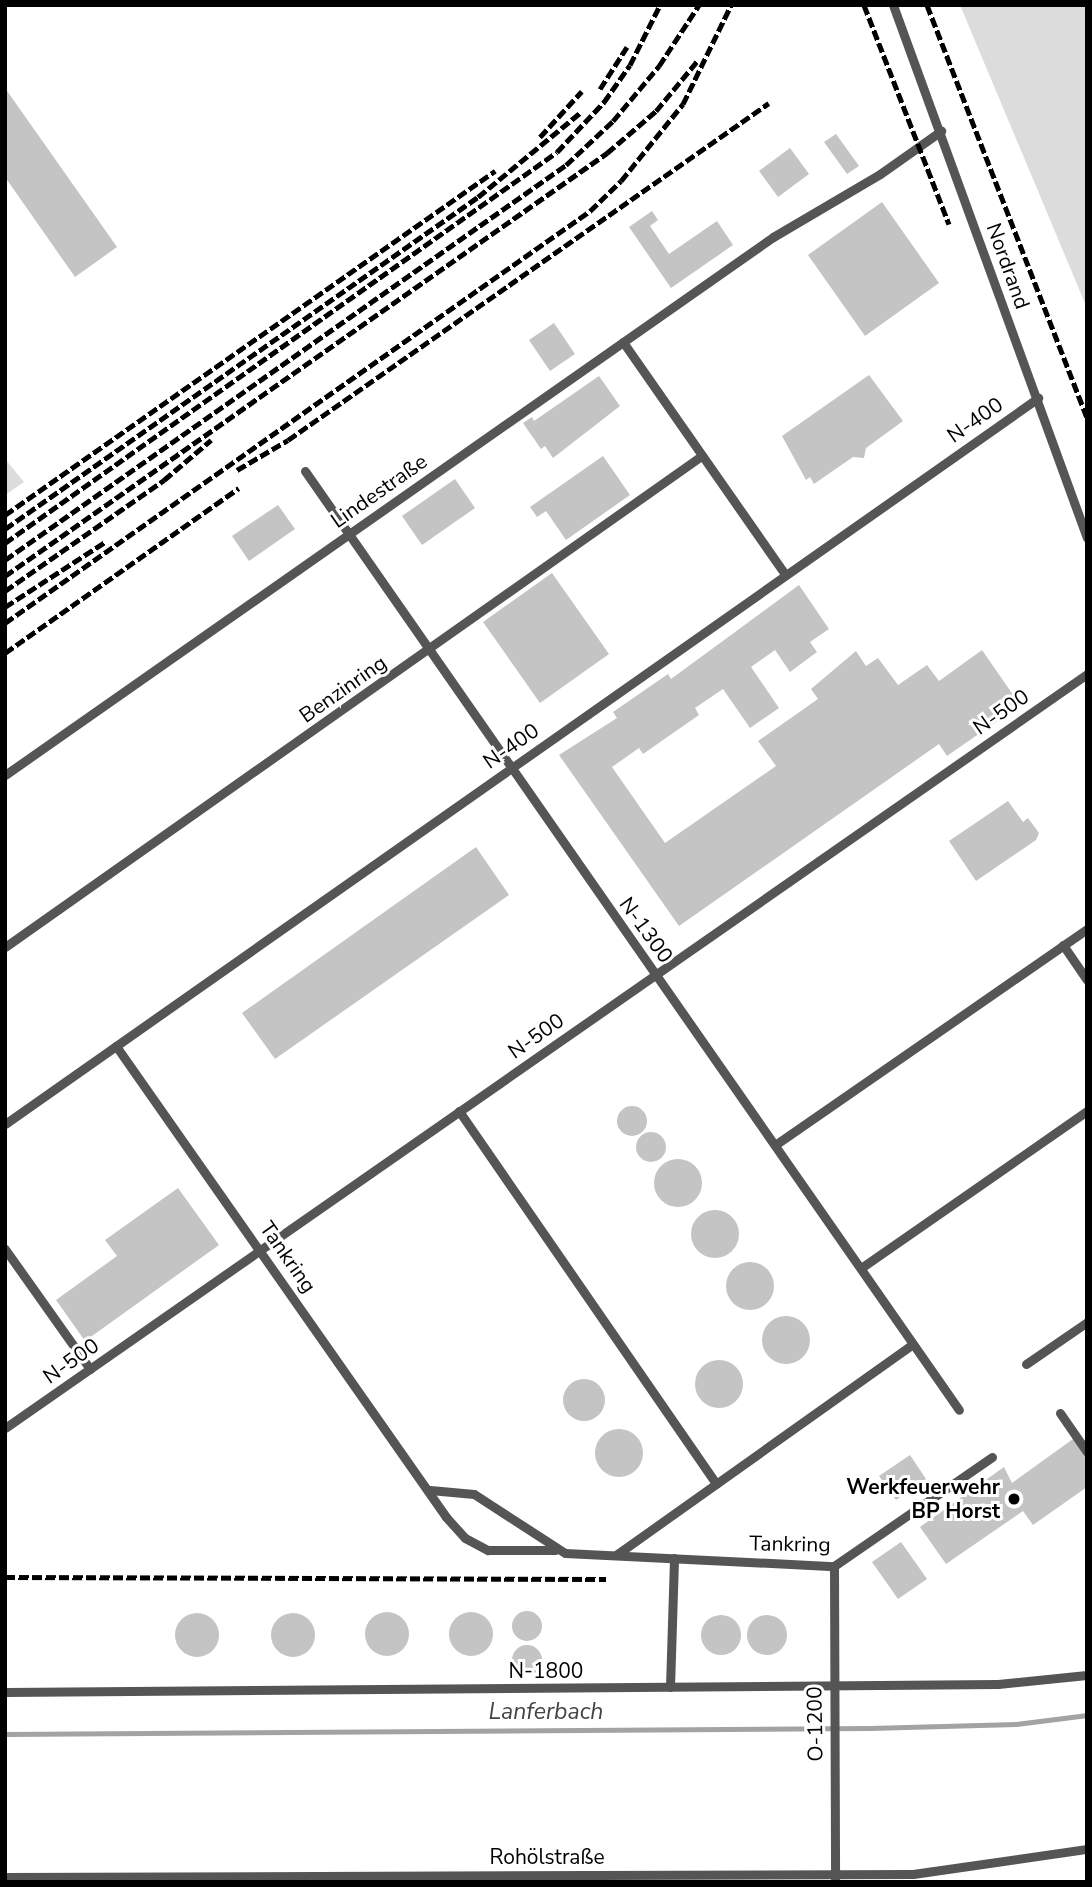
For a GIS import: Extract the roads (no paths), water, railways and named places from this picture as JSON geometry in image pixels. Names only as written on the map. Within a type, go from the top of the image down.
[{"type":"lane","name":"Nordrand","points":[[894,5],[1087,538]]},
{"type":"lane","name":"Lindestraße","points":[[5,775],[774,237],[880,174],[940,131]]},
{"type":"lane","points":[[623,342],[700,457],[784,573]]},
{"type":"lane","name":"N-400","points":[[5,1124],[784,573],[1038,398]]},
{"type":"lane","name":"Benzinring","points":[[5,947],[700,457]]},
{"type":"lane","name":"N-1300","points":[[305,471],[509,768],[656,974],[959,1410]]},
{"type":"lane","name":"N-500","points":[[5,1427],[1087,674]]},
{"type":"lane","points":[[775,1145],[1087,929]]},
{"type":"lane","points":[[1063,945],[1087,980]]},
{"type":"lane","name":"Tankring","points":[[116,1046],[465,1538],[488,1550],[555,1550],[834,1566],[992,1457]]},
{"type":"lane","points":[[459,1111],[716,1484]]},
{"type":"lane","points":[[861,1268],[1087,1111]]},
{"type":"lane","points":[[5,1249],[90,1368]]},
{"type":"lane","points":[[1026,1364],[1087,1322]]},
{"type":"lane","points":[[616,1555],[913,1344]]},
{"type":"lane","points":[[1060,1413],[1087,1452]]},
{"type":"lane","name":"Tankring","points":[[430,1490],[474,1494],[555,1550]]},
{"type":"lane","points":[[670,1687],[674,1558]]},
{"type":"lane","name":"O-1200","points":[[834,1566],[832,1685],[835,1878]]},
{"type":"lane","name":"N-1800","points":[[5,1692],[998,1684],[1087,1675]]},
{"type":"lane","name":"Rohölstraße","points":[[5,1877],[835,1878],[913,1874],[1087,1849]]},
{"type":"waterway","name":"Lanferbach","points":[[5,1734],[870,1728],[1016,1724],[1087,1715]]},
{"type":"railway","points":[[5,543],[557,152],[604,102],[630,65],[660,5]]},
{"type":"railway","points":[[5,560],[566,165],[613,121],[659,66],[699,5]]},
{"type":"railway","points":[[5,623],[590,211],[621,181],[683,104],[731,5]]},
{"type":"railway","points":[[864,5],[949,224]]},
{"type":"railway","points":[[927,5],[1087,418]]},
{"type":"railway","points":[[600,89],[627,47]]},
{"type":"railway","points":[[5,576],[607,153],[656,111],[698,60]]},
{"type":"railway","points":[[540,137],[582,91]]},
{"type":"railway","points":[[237,470],[288,440],[769,103]]},
{"type":"railway","points":[[5,529],[478,197],[580,113]]},
{"type":"railway","points":[[5,515],[495,171]]},
{"type":"railway","points":[[5,591],[164,480],[211,440]]},
{"type":"railway","points":[[5,653],[239,488]]},
{"type":"railway","points":[[5,607],[105,542]]},
{"type":"railway","points":[[5,1577],[606,1579]]},
{"type":"place","name":"Werkfeuerwehr BP Horst","points":[[1014,1499]]}]
